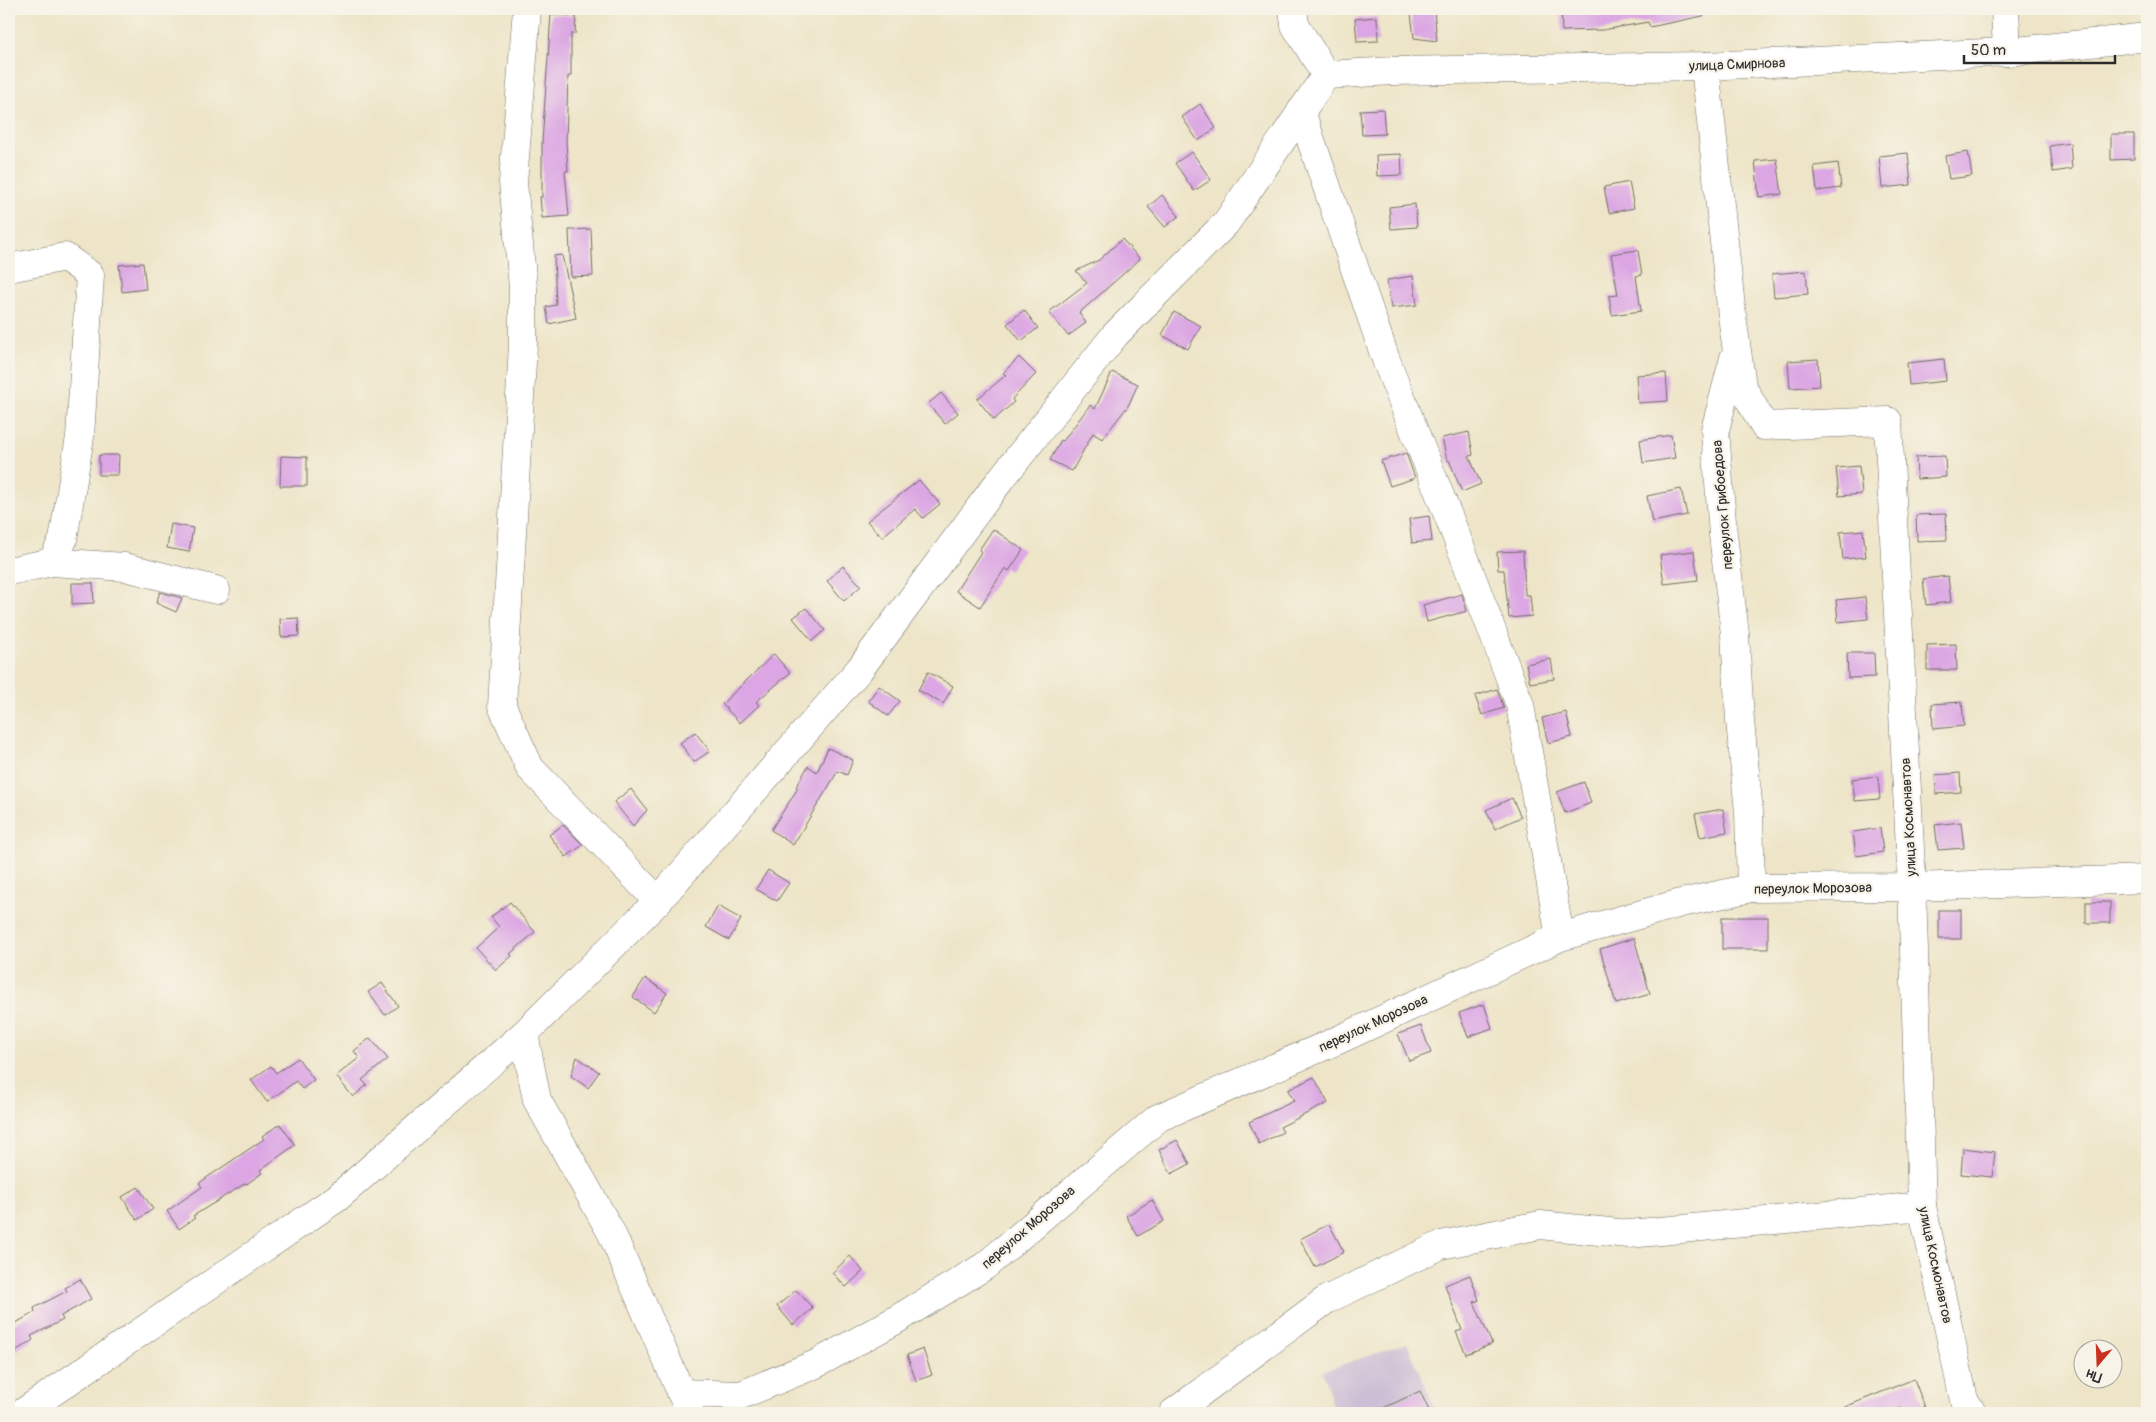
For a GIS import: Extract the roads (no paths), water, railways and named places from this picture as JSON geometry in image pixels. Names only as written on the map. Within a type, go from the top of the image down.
[{"type":"street","points":[[527,9],[513,182],[523,286],[523,344],[502,706],[530,768],[658,901]]},
{"type":"street","points":[[22,1413],[337,1198],[524,1034],[658,901],[859,670],[998,483],[1115,335],[1226,222],[1326,75],[1295,26],[1293,9]]},
{"type":"street","points":[[2005,9],[2007,52]]},
{"type":"street","name":"улица Смирнова","points":[[1326,75],[1393,70],[1705,66],[2007,52],[2147,37]]},
{"type":"street","name":"переулок Грибоедова","points":[[1705,66],[1736,350],[1715,430],[1723,535],[1735,634],[1748,812],[1751,888]]},
{"type":"street","points":[[1301,111],[1386,360],[1458,540],[1520,705],[1560,937]]},
{"type":"street","points":[[9,268],[65,257],[90,275],[80,437],[63,540],[52,562]]},
{"type":"street","name":"улица Космонавтов","points":[[1736,350],[1742,386],[1764,426],[1888,421],[1912,886],[1922,1206],[1964,1400],[1972,1413]]},
{"type":"street","points":[[9,571],[52,562],[125,567],[216,590]]},
{"type":"street","name":"переулок Морозова","points":[[686,1403],[741,1395],[816,1364],[894,1321],[985,1266],[1158,1118],[1336,1041],[1560,937],[1681,903],[1751,888],[1912,886],[2147,879]]},
{"type":"street","points":[[524,1034],[537,1100],[611,1232],[686,1403]]},
{"type":"street","points":[[1173,1413],[1181,1405],[1326,1300],[1441,1245],[1540,1225],[1629,1234],[1922,1206]]}]
